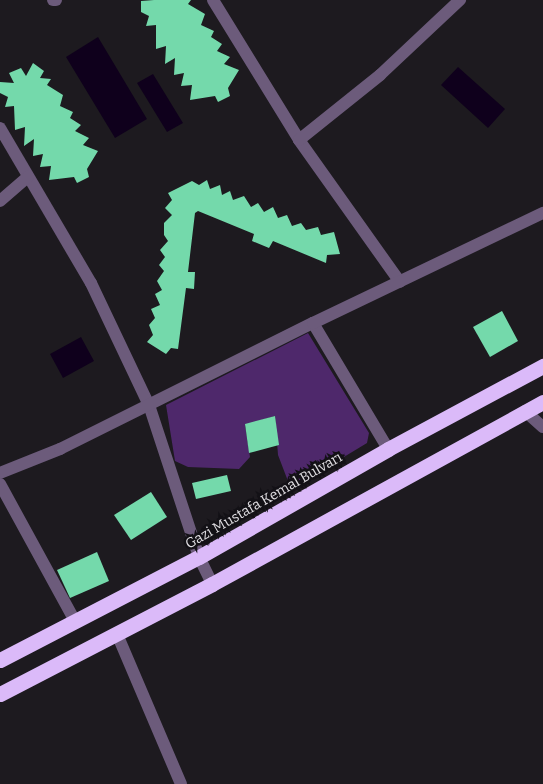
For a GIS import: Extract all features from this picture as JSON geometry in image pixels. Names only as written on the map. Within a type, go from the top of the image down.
[{"type":"highway","name":"Gazi Mustafa Kemal Bulvarı","points":[[0,660],[199,557],[388,449],[543,366]]},
{"type":"highway","points":[[0,694],[212,584],[543,402]]},
{"type":"street","points":[[213,0],[299,140],[400,282]]},
{"type":"street","points":[[299,140],[380,75],[460,0]]},
{"type":"street","points":[[0,128],[91,283],[149,405],[199,557],[212,584]]},
{"type":"street","points":[[0,201],[28,177]]},
{"type":"street","points":[[0,473],[60,450],[312,323],[543,213]]},
{"type":"street","points":[[312,323],[388,449]]},
{"type":"street","points":[[526,411],[543,427]]},
{"type":"street","points":[[0,484],[76,621]]},
{"type":"street","points":[[117,634],[181,784]]},
{"type":"shaded area","points":[[98,37],[147,119],[115,138],[66,57]]},
{"type":"shaded area","points":[[458,67],[505,109],[488,128],[441,85]]},
{"type":"shaded area","points":[[153,74],[183,123],[167,132],[137,83]]},
{"type":"shaded area","points":[[308,333],[369,433],[367,443],[291,489],[278,455],[275,416],[245,425],[250,457],[239,469],[188,467],[175,461],[166,405]]},
{"type":"shaded area","points":[[81,337],[94,361],[63,378],[50,354]]},
{"type":"building","points":[[191,0],[188,4],[205,14],[201,25],[214,31],[211,37],[222,44],[217,51],[230,57],[224,64],[239,70],[228,88],[230,96],[218,102],[215,96],[190,100],[192,85],[181,86],[184,73],[174,75],[175,58],[165,64],[166,46],[156,49],[156,25],[146,26],[149,16],[141,12],[141,1]]},
{"type":"building","points":[[33,63],[44,71],[40,78],[51,79],[47,85],[63,95],[60,106],[73,112],[70,118],[81,125],[75,131],[89,138],[83,145],[98,151],[87,169],[89,177],[77,183],[74,177],[49,180],[51,166],[40,167],[43,154],[33,156],[34,139],[24,146],[25,127],[15,130],[14,106],[5,107],[8,97],[0,93],[0,82],[14,83],[9,73],[21,68],[26,76]]},
{"type":"building","points":[[207,180],[210,189],[220,185],[222,195],[230,191],[233,200],[244,196],[251,207],[258,203],[264,212],[273,207],[278,218],[287,215],[292,226],[301,223],[306,230],[318,227],[321,235],[334,232],[340,254],[327,255],[326,263],[273,241],[269,248],[252,241],[254,234],[198,211],[195,213],[188,272],[195,272],[194,289],[186,288],[178,349],[171,348],[166,354],[147,342],[153,335],[149,325],[155,318],[151,309],[160,305],[155,294],[162,290],[157,281],[164,271],[159,265],[165,257],[160,250],[168,241],[164,235],[164,223],[172,215],[165,208],[172,200],[168,193],[192,181],[199,185]]},
{"type":"building","points":[[502,311],[518,341],[490,357],[473,327]]},
{"type":"building","points":[[275,416],[279,445],[249,453],[245,424]]},
{"type":"building","points":[[227,475],[231,491],[196,499],[192,483]]},
{"type":"building","points":[[151,492],[167,517],[131,540],[114,515]]},
{"type":"building","points":[[97,552],[109,581],[70,598],[57,570]]}]
